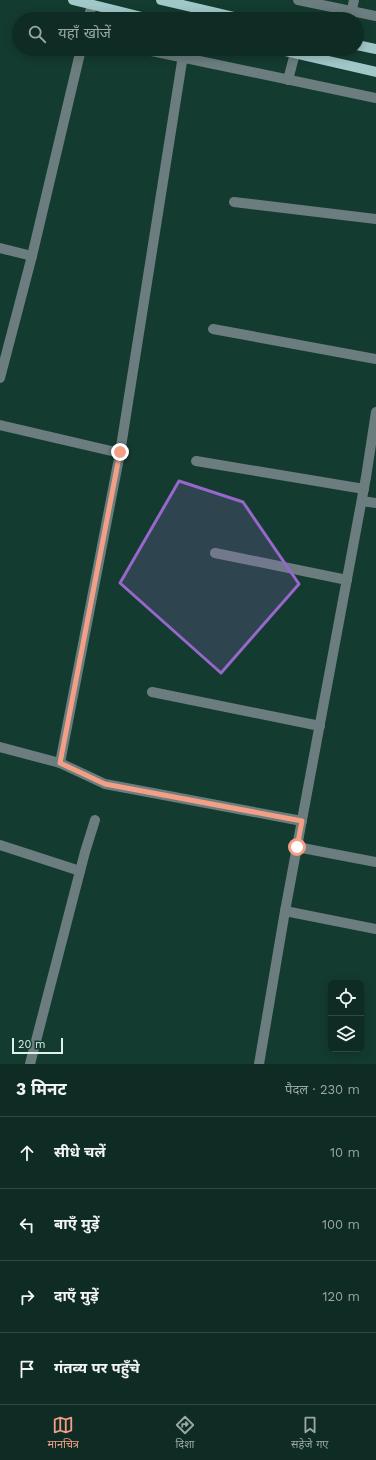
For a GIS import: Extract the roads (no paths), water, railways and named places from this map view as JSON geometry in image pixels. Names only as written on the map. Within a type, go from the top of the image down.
[{"type":"main road","points":[[75,0],[121,12]]},
{"type":"main road","points":[[161,0],[213,12]]},
{"type":"main road","points":[[364,46],[376,49]]},
{"type":"main road","points":[[308,56],[376,72]]},
{"type":"street","points":[[298,0],[340,12]]},
{"type":"street","points":[[351,12],[354,0]]},
{"type":"street","points":[[90,12],[92,5]]},
{"type":"street","points":[[364,16],[376,16]]},
{"type":"street","points":[[0,378],[32,256],[79,56]]},
{"type":"street","points":[[60,763],[120,452],[183,56]]},
{"type":"street","points":[[191,56],[288,80],[376,98]]},
{"type":"street","points":[[288,80],[294,56]]},
{"type":"street","points":[[234,202],[376,220]]},
{"type":"street","points":[[0,248],[32,256]]},
{"type":"street","points":[[214,329],[376,359]]},
{"type":"street","points":[[259,1064],[297,847],[362,501],[376,412]]},
{"type":"street","points":[[0,425],[120,452]]},
{"type":"street","points":[[196,461],[364,489]]},
{"type":"street","points":[[362,501],[376,503]]},
{"type":"street","points":[[214,553],[347,580]]},
{"type":"street","points":[[152,692],[320,726]]},
{"type":"street","points":[[0,747],[60,763],[105,784],[302,821]]},
{"type":"street","points":[[30,1064],[80,871],[95,820]]},
{"type":"street","points":[[0,845],[80,871]]},
{"type":"street","points":[[297,847],[376,862]]},
{"type":"street","points":[[286,911],[376,929]]}]
